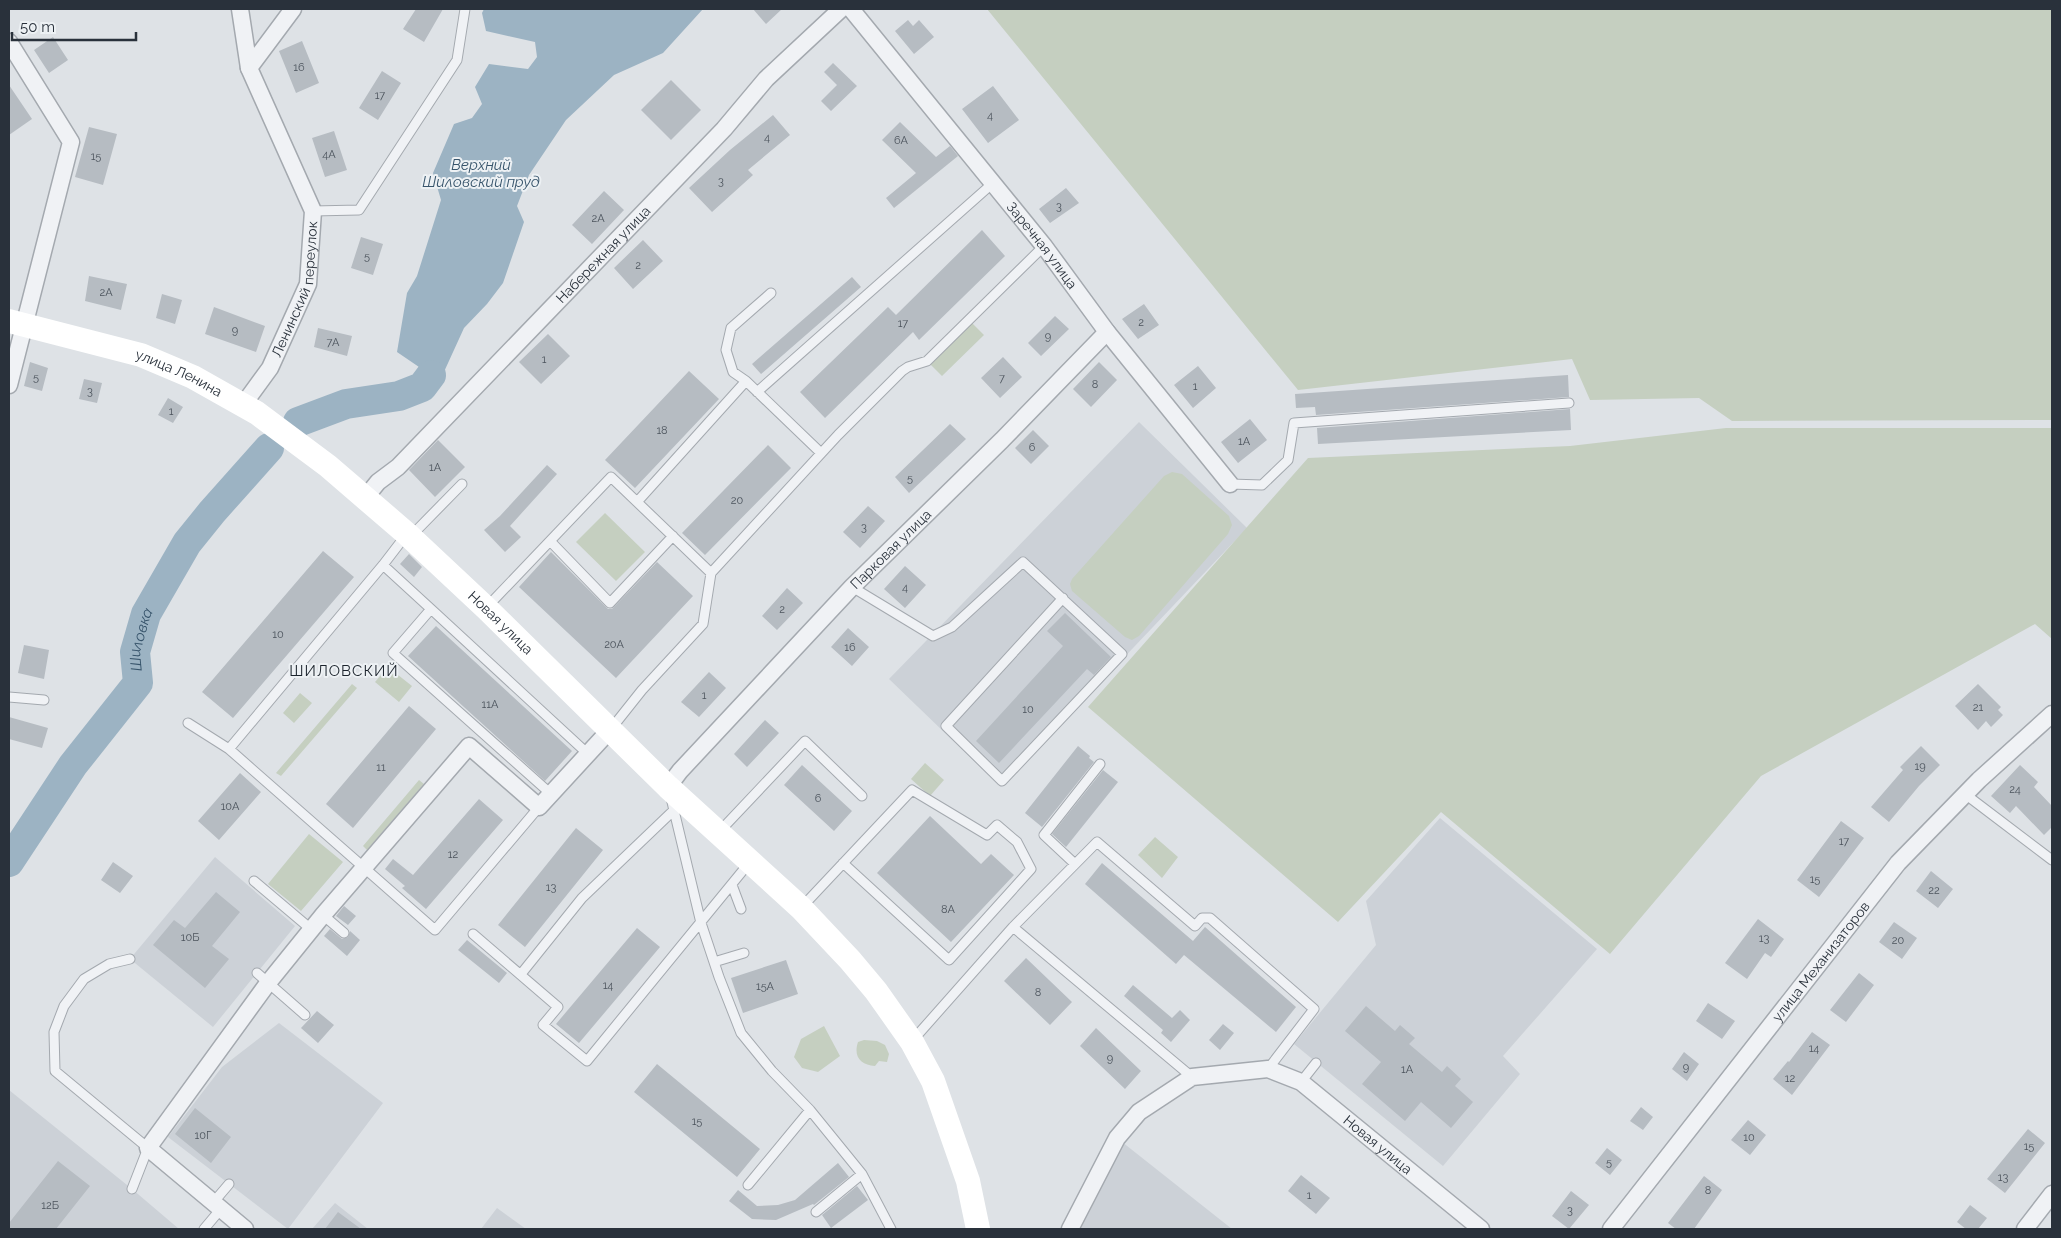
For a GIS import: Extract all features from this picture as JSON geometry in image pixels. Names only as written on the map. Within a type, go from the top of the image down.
[{"type":"street","name":"Ленинский переулок","points":[[240,9],[250,68],[313,211],[308,284],[250,409]]},
{"type":"street","points":[[250,68],[293,9]]},
{"type":"street","name":"Набережная улица","points":[[365,498],[378,482],[398,467],[724,130],[766,79],[841,9]]},
{"type":"street","name":"Заречная улица","points":[[851,9],[1044,246],[1107,332],[1230,484]]},
{"type":"street","points":[[9,42],[70,142],[17,323],[9,385]]},
{"type":"street","name":"улица Ленина","points":[[17,323],[141,356],[193,377],[250,409],[328,466]]},
{"type":"street","name":"Парковая улица","points":[[674,779],[852,587],[1002,440],[1107,332]]},
{"type":"street","name":"Новая улица","points":[[328,466],[486,608],[609,731],[674,779],[718,834],[801,908],[850,960],[876,991],[912,1042],[933,1081],[968,1181],[978,1229]]},
{"type":"street","name":"улица Механизаторов","points":[[1611,1229],[1898,863],[1965,794],[2052,714]]},
{"type":"street","points":[[245,1229],[216,1207],[148,1148],[262,978],[312,930],[469,746],[540,807],[609,731]]},
{"type":"street","points":[[1070,1229],[1117,1138],[1139,1112],[1192,1077],[1268,1069]]},
{"type":"street","name":"Новая улица","points":[[1268,1069],[1301,1082],[1481,1229]]},
{"type":"street","points":[[2025,1229],[2052,1194]]},
{"type":"lane","points":[[313,211],[359,210],[457,60],[465,9]]},
{"type":"lane","points":[[756,392],[993,183]]},
{"type":"lane","points":[[609,731],[642,690],[703,624],[711,573],[821,453],[902,372],[908,367],[927,361],[1044,246]]},
{"type":"lane","points":[[771,292],[731,328],[726,350],[733,372],[746,381],[821,453]]},
{"type":"lane","points":[[636,502],[746,381]]},
{"type":"lane","points":[[1230,484],[1262,485],[1288,460],[1294,423],[1569,403]]},
{"type":"lane","points":[[486,608],[552,542],[611,477],[711,573]]},
{"type":"lane","points":[[229,749],[408,536],[462,484]]},
{"type":"lane","points":[[552,542],[610,603],[674,536]]},
{"type":"lane","points":[[852,587],[933,636],[952,627],[1023,562],[1062,598],[1122,654],[1002,781],[946,726],[1062,598]]},
{"type":"lane","points":[[383,565],[588,754]]},
{"type":"lane","points":[[432,609],[392,653],[551,794]]},
{"type":"lane","points":[[9,697],[44,700]]},
{"type":"lane","points":[[188,723],[229,749],[435,930],[540,807]]},
{"type":"lane","points":[[718,834],[805,741],[862,796]]},
{"type":"lane","points":[[1075,864],[1044,835],[1100,764]]},
{"type":"lane","points":[[674,779],[674,810],[690,882],[701,923],[740,1033],[772,1071],[810,1110],[862,1174],[891,1229]]},
{"type":"lane","points":[[801,908],[843,863],[912,790],[987,835],[997,825],[1017,842],[1031,869],[949,960],[843,863]]},
{"type":"lane","points":[[1965,794],[2052,860]]},
{"type":"lane","points":[[521,974],[582,898],[674,810]]},
{"type":"lane","points":[[912,1042],[1013,927],[1097,842],[1195,926],[1202,918],[1210,918],[1314,1009],[1268,1069]]},
{"type":"lane","points":[[473,934],[558,1007],[543,1025],[587,1061],[750,862]]},
{"type":"lane","points":[[254,881],[312,930]]},
{"type":"lane","points":[[732,885],[741,909]]},
{"type":"lane","points":[[323,915],[344,933]]},
{"type":"lane","points":[[1013,927],[1192,1077]]},
{"type":"lane","points":[[714,962],[744,953]]},
{"type":"lane","points":[[130,959],[110,964],[84,979],[64,1006],[54,1032],[55,1071],[148,1148],[132,1189]]},
{"type":"lane","points":[[262,978],[305,1015]]},
{"type":"lane","points":[[1301,1082],[1316,1063]]},
{"type":"lane","points":[[748,1185],[810,1110]]},
{"type":"lane","points":[[816,1212],[862,1174]]},
{"type":"lane","points":[[204,1229],[229,1184]]},
{"type":"shaded area","points":[[1139,422],[1247,528],[1001,787],[889,679]]},
{"type":"shaded area","points":[[1440,818],[1597,949],[1503,1056],[1520,1074],[1443,1166],[1294,1044],[1376,945],[1366,901]]},
{"type":"shaded area","points":[[215,857],[295,926],[213,1027],[130,959]]},
{"type":"shaded area","points":[[279,1023],[383,1103],[288,1229],[168,1137],[222,1067]]},
{"type":"shaded area","points":[[9,1090],[132,1189],[179,1229],[9,1229]]},
{"type":"shaded area","points":[[1117,1138],[1232,1229],[1070,1229]]},
{"type":"shaded area","points":[[335,1203],[368,1229],[312,1229]]},
{"type":"shaded area","points":[[497,1208],[526,1229],[481,1229]]},
{"type":"green space","points":[[987,9],[2052,9],[2052,420],[1732,421],[1699,398],[1590,400],[1572,359],[1298,390]]},
{"type":"green space","points":[[972,323],[984,335],[942,376],[930,364]]},
{"type":"green space","points":[[1726,428],[2052,428],[2052,639],[2035,624],[1761,776],[1610,954],[1441,812],[1338,922],[1088,707],[1308,458],[1570,446]]},
{"type":"green space","points":[[1172,472],[1182,474],[1229,516],[1232,525],[1228,534],[1139,636],[1132,640],[1125,637],[1072,591],[1070,584],[1072,579],[1164,476]]},
{"type":"green space","points":[[605,513],[645,552],[616,581],[576,542]]},
{"type":"green space","points":[[388,667],[412,686],[399,702],[375,682]]},
{"type":"green space","points":[[352,684],[357,688],[281,776],[276,773]]},
{"type":"green space","points":[[300,693],[312,703],[294,723],[283,713]]},
{"type":"green space","points":[[925,763],[944,780],[930,796],[911,779]]},
{"type":"green space","points":[[419,780],[424,784],[367,850],[363,846]]},
{"type":"green space","points":[[309,834],[343,862],[301,911],[268,884]]},
{"type":"green space","points":[[1155,837],[1178,857],[1162,878],[1138,855]]},
{"type":"green space","points":[[824,1026],[840,1056],[818,1072],[802,1068],[794,1057],[801,1039]]},
{"type":"green space","points":[[864,1040],[877,1041],[885,1045],[889,1054],[887,1062],[879,1061],[875,1066],[862,1062],[857,1056],[857,1047],[858,1042]]},
{"type":"water","name":"Верхний Шиловский пруд","points":[[484,9],[703,9],[663,53],[614,75],[566,120],[529,175],[517,206],[524,222],[503,283],[487,304],[464,328],[443,374],[413,402],[399,396],[417,381],[419,367],[397,352],[407,293],[417,276],[441,200],[433,173],[454,124],[472,118],[482,104],[475,87],[489,64],[528,69],[537,57],[535,42],[486,31],[482,13]]},
{"type":"building","points":[[416,9],[443,9],[424,42],[403,29]]},
{"type":"building","points":[[753,9],[782,9],[766,24]]},
{"type":"building","points":[[908,20],[913,26],[919,20],[934,37],[914,54],[895,31]]},
{"type":"building","points":[[53,37],[68,60],[49,73],[34,50]]},
{"type":"building","points":[[302,41],[319,83],[296,93],[279,51]]},
{"type":"building","points":[[833,63],[857,86],[831,111],[821,101],[837,85],[824,72]]},
{"type":"building","points":[[382,71],[401,83],[378,120],[359,108]]},
{"type":"building","points":[[671,80],[701,110],[671,140],[641,110]]},
{"type":"building","points":[[9,85],[32,119],[9,135]]},
{"type":"building","points":[[993,86],[1019,120],[988,143],[962,109]]},
{"type":"building","points":[[773,115],[790,135],[748,170],[753,175],[712,212],[689,188],[730,150]]},
{"type":"building","points":[[900,122],[936,157],[950,146],[958,156],[894,208],[886,198],[916,173],[882,140]]},
{"type":"building","points":[[89,127],[117,134],[103,185],[75,177]]},
{"type":"building","points":[[334,131],[347,170],[325,177],[312,138]]},
{"type":"building","points":[[1066,188],[1079,203],[1050,223],[1039,209]]},
{"type":"building","points":[[604,191],[624,210],[592,244],[572,225]]},
{"type":"building","points":[[982,230],[1005,256],[919,340],[913,332],[825,418],[800,392],[888,307],[896,315]]},
{"type":"building","points":[[361,237],[383,244],[373,275],[351,268]]},
{"type":"building","points":[[643,240],[663,261],[633,289],[614,268]]},
{"type":"building","points":[[89,276],[127,284],[121,310],[85,301]]},
{"type":"building","points":[[852,277],[861,287],[761,374],[752,364]]},
{"type":"building","points":[[162,294],[182,300],[175,324],[156,318]]},
{"type":"building","points":[[1144,304],[1159,325],[1138,339],[1122,319]]},
{"type":"building","points":[[214,307],[265,326],[256,352],[205,334]]},
{"type":"building","points":[[1055,316],[1069,329],[1041,356],[1028,343]]},
{"type":"building","points":[[318,328],[352,336],[347,356],[314,347]]},
{"type":"building","points":[[548,334],[570,356],[541,384],[519,362]]},
{"type":"building","points":[[1003,357],[1022,377],[1000,398],[981,378]]},
{"type":"building","points":[[30,362],[48,368],[42,391],[24,386]]},
{"type":"building","points":[[1099,362],[1117,380],[1091,407],[1073,389]]},
{"type":"building","points":[[1198,366],[1216,388],[1193,408],[1174,385]]},
{"type":"building","points":[[689,371],[719,399],[635,488],[605,460]]},
{"type":"building","points":[[1568,375],[1569,397],[1316,415],[1315,407],[1296,408],[1295,394]]},
{"type":"building","points":[[84,379],[102,383],[97,403],[79,399]]},
{"type":"building","points":[[168,398],[183,407],[173,423],[158,415]]},
{"type":"building","points":[[1570,409],[1571,430],[1318,444],[1317,428]]},
{"type":"building","points":[[1250,419],[1267,440],[1238,463],[1221,442]]},
{"type":"building","points":[[950,424],[966,439],[909,493],[895,477]]},
{"type":"building","points":[[1033,430],[1049,446],[1031,464],[1015,448]]},
{"type":"building","points":[[438,440],[465,467],[435,497],[409,470]]},
{"type":"building","points":[[768,445],[791,468],[705,555],[682,533]]},
{"type":"building","points":[[547,465],[557,474],[510,526],[521,537],[505,552],[484,530],[500,516]]},
{"type":"building","points":[[868,506],[885,521],[860,548],[843,532]]},
{"type":"building","points":[[323,551],[354,577],[233,718],[202,692]]},
{"type":"building","points":[[551,552],[608,609],[612,609],[657,562],[693,596],[616,678],[519,587]]},
{"type":"building","points":[[409,554],[422,567],[414,577],[400,564]]},
{"type":"building","points":[[905,566],[926,585],[905,608],[884,589]]},
{"type":"building","points":[[787,588],[803,603],[777,630],[762,616]]},
{"type":"building","points":[[1065,613],[1111,657],[1094,675],[1087,669],[999,763],[976,741],[1063,646],[1047,631]]},
{"type":"building","points":[[436,626],[572,751],[545,781],[408,656]]},
{"type":"building","points":[[848,628],[869,647],[852,666],[831,647]]},
{"type":"building","points":[[24,645],[49,650],[44,679],[18,673]]},
{"type":"building","points":[[709,672],[726,688],[699,717],[681,702]]},
{"type":"building","points":[[1978,684],[2001,707],[1998,710],[2003,715],[1991,727],[1986,721],[1978,730],[1955,706]]},
{"type":"building","points":[[409,706],[436,729],[353,828],[326,804]]},
{"type":"building","points":[[9,717],[48,728],[42,748],[9,739]]},
{"type":"building","points":[[765,720],[779,733],[747,767],[734,754]]},
{"type":"building","points":[[1078,746],[1094,762],[1042,827],[1025,813]]},
{"type":"building","points":[[1921,746],[1940,765],[1919,786],[1889,822],[1871,807],[1903,770],[1900,767]]},
{"type":"building","points":[[802,765],[852,811],[834,831],[784,785]]},
{"type":"building","points":[[2020,765],[2038,782],[2034,787],[2052,806],[2052,827],[2044,835],[2016,806],[2010,813],[1991,796]]},
{"type":"building","points":[[1103,770],[1118,782],[1066,847],[1052,834]]},
{"type":"building","points":[[240,773],[261,792],[219,840],[198,821]]},
{"type":"building","points":[[479,799],[503,820],[426,909],[402,888],[405,886],[385,869],[393,859],[413,875]]},
{"type":"building","points":[[930,816],[981,864],[991,854],[1014,875],[951,942],[877,873]]},
{"type":"building","points":[[1841,821],[1864,838],[1819,897],[1797,880]]},
{"type":"building","points":[[576,828],[603,850],[525,947],[498,925]]},
{"type":"building","points":[[113,862],[133,876],[120,893],[101,880]]},
{"type":"building","points":[[1102,863],[1193,941],[1205,927],[1296,1007],[1276,1032],[1184,955],[1176,964],[1085,884]]},
{"type":"building","points":[[1931,871],[1953,889],[1938,908],[1916,891]]},
{"type":"building","points":[[216,892],[240,912],[212,946],[229,959],[205,988],[153,945],[174,920],[185,928]]},
{"type":"building","points":[[344,906],[356,916],[348,925],[336,916]]},
{"type":"building","points":[[1758,919],[1784,939],[1771,957],[1765,953],[1747,979],[1725,963]]},
{"type":"building","points":[[1894,922],[1917,938],[1902,959],[1879,942]]},
{"type":"building","points":[[637,928],[660,947],[579,1043],[556,1024]]},
{"type":"building","points":[[330,929],[342,939],[348,937],[350,931],[360,940],[347,956],[324,936]]},
{"type":"building","points":[[467,940],[507,973],[499,983],[458,950]]},
{"type":"building","points":[[1026,958],[1072,1002],[1050,1025],[1004,981]]},
{"type":"building","points":[[786,960],[798,994],[743,1013],[731,978]]},
{"type":"building","points":[[1859,973],[1874,985],[1846,1022],[1830,1010]]},
{"type":"building","points":[[1133,985],[1172,1018],[1180,1010],[1190,1020],[1171,1042],[1161,1033],[1163,1030],[1124,996]]},
{"type":"building","points":[[1708,1003],[1735,1021],[1722,1039],[1696,1021]]},
{"type":"building","points":[[1366,1006],[1395,1031],[1400,1025],[1415,1038],[1409,1044],[1442,1072],[1447,1066],[1461,1079],[1455,1086],[1473,1102],[1451,1128],[1421,1102],[1405,1121],[1362,1084],[1381,1062],[1345,1031]]},
{"type":"building","points":[[317,1011],[334,1025],[318,1043],[301,1028]]},
{"type":"building","points":[[1223,1024],[1234,1033],[1220,1050],[1209,1040]]},
{"type":"building","points":[[1096,1028],[1141,1071],[1125,1089],[1080,1046]]},
{"type":"building","points":[[1812,1032],[1830,1045],[1792,1095],[1773,1079]]},
{"type":"building","points":[[1684,1052],[1699,1064],[1687,1081],[1672,1069]]},
{"type":"building","points":[[657,1064],[760,1149],[737,1177],[634,1092]]},
{"type":"building","points":[[1641,1107],[1653,1117],[1643,1130],[1630,1121]]},
{"type":"building","points":[[195,1108],[231,1137],[211,1163],[175,1134]]},
{"type":"building","points":[[1748,1120],[1766,1135],[1750,1155],[1731,1140]]},
{"type":"building","points":[[2028,1129],[2045,1143],[2005,1193],[1987,1179]]},
{"type":"building","points":[[1607,1148],[1622,1160],[1610,1175],[1595,1163]]},
{"type":"building","points":[[58,1161],[90,1186],[56,1229],[9,1229],[9,1223]]},
{"type":"building","points":[[838,1163],[849,1177],[814,1205],[776,1220],[752,1219],[729,1201],[738,1190],[757,1206],[778,1205],[795,1200]]},
{"type":"building","points":[[1301,1175],[1330,1198],[1316,1214],[1288,1191]]},
{"type":"building","points":[[1704,1176],[1722,1190],[1694,1229],[1676,1229],[1668,1223]]},
{"type":"building","points":[[857,1186],[868,1200],[831,1228],[822,1215]]},
{"type":"building","points":[[1571,1191],[1589,1205],[1569,1229],[1552,1216]]},
{"type":"building","points":[[1970,1205],[1987,1218],[1978,1229],[1966,1229],[1957,1222]]},
{"type":"building","points":[[338,1212],[361,1229],[325,1229]]},
{"type":"waterway","name":"Шиловка","points":[[298,422],[346,404],[399,396],[422,387],[431,375]]},
{"type":"waterway","name":"Шиловка","points":[[9,862],[73,765],[138,683],[135,652],[146,614],[187,543],[269,448]]},
{"type":"district","name":"ШИЛОВСКИЙ","points":[[344,671]]}]
